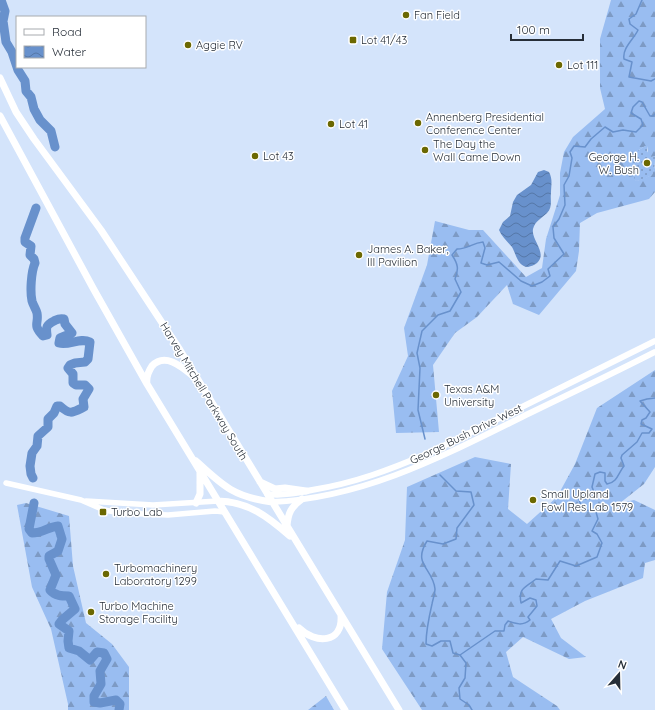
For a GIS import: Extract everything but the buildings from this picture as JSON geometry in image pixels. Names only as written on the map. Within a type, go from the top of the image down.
[{"type":"highway","name":"Harvey Mitchell Parkway South","points":[[0,78],[16,112],[101,230],[176,343],[399,710]]},
{"type":"highway","points":[[0,116],[81,268],[147,384],[345,710]]},
{"type":"highway","points":[[147,384],[147,375],[151,368],[156,363],[163,360],[176,363],[197,378]]},
{"type":"highway","points":[[190,455],[222,484],[238,494],[254,500],[272,502]]},
{"type":"highway","points":[[196,503],[200,494],[200,472]]},
{"type":"highway","points":[[260,482],[275,489],[285,488],[306,491]]},
{"type":"highway","points":[[287,526],[290,510],[294,505],[302,500]]},
{"type":"highway","points":[[218,501],[243,505],[263,514],[296,541]]},
{"type":"highway","points":[[290,620],[304,634],[322,640],[329,638],[337,631],[341,622],[341,615]]},
{"type":"main road","name":"George Bush Drive West","points":[[267,494],[283,494],[346,484],[398,467],[655,341]]},
{"type":"main road","name":"George Bush Drive West","points":[[272,502],[302,500],[356,489],[418,467],[655,352]]},
{"type":"street","points":[[6,483],[81,500],[153,505],[218,501]]},
{"type":"street","points":[[81,500],[104,510],[121,513],[168,515],[215,511],[225,512]]},
{"type":"green space","points":[[611,0],[655,0],[655,156],[651,157],[648,155],[648,146],[645,146],[634,153],[630,158],[633,167],[628,173],[629,176],[634,177],[637,181],[652,175],[655,166],[655,192],[649,199],[597,213],[580,223],[579,251],[576,271],[539,315],[513,304],[507,285],[477,317],[455,333],[433,365],[439,432],[396,433],[392,391],[408,356],[404,328],[427,265],[435,221],[469,230],[483,230],[526,277],[542,268],[546,239],[560,195],[560,173],[564,152],[573,137],[605,109],[600,88],[600,39]]},
{"type":"green space","points":[[645,146],[648,146],[647,151],[651,157],[655,156],[654,171],[651,176],[636,181],[629,176],[628,173],[632,164],[630,158],[634,153]]},
{"type":"green space","points":[[655,370],[655,467],[644,484],[620,503],[634,500],[655,510],[655,560],[645,563],[643,578],[585,601],[551,619],[561,638],[586,657],[569,659],[523,637],[506,652],[513,677],[557,706],[560,710],[422,710],[382,649],[387,592],[405,540],[407,487],[475,457],[511,464],[508,509],[527,524],[557,497],[575,464],[597,408]]},
{"type":"green space","points":[[26,503],[69,516],[73,566],[86,623],[112,644],[129,667],[129,710],[68,710],[68,704],[51,629],[32,587],[17,505]]},
{"type":"green space","points":[[326,696],[334,710],[308,710]]},
{"type":"water","points":[[544,170],[549,172],[552,182],[551,206],[549,211],[534,226],[534,238],[541,255],[537,263],[528,267],[520,263],[512,247],[499,230],[503,222],[510,216],[513,202],[517,195],[531,185],[538,172]]},
{"type":"waterway","points":[[1,0],[5,11],[3,21],[6,42],[12,52],[16,64]]},
{"type":"waterway","points":[[642,0],[636,14],[629,19],[630,24],[638,30],[626,47],[624,59],[632,62],[629,77],[651,81],[655,79]]},
{"type":"waterway","points":[[17,68],[25,81],[26,91],[31,97],[34,109],[40,120],[51,131],[55,147]]},
{"type":"waterway","points":[[425,439],[418,410],[420,368],[417,353],[422,331],[438,315],[450,311],[461,292],[455,279],[457,267],[456,261],[452,255],[457,249],[483,242],[485,248],[481,263],[487,265],[499,262],[521,281],[532,286],[542,282],[550,276],[548,269],[564,254],[554,238],[553,227],[559,219],[565,205],[564,185],[569,176],[572,158],[570,152],[574,146],[585,147],[591,139],[605,127],[613,132],[623,130],[636,132],[643,125],[641,119],[631,113],[633,107],[639,101],[642,102],[650,116],[655,114]]},
{"type":"waterway","points":[[33,478],[30,466],[32,453],[37,446],[38,436],[48,427],[48,419],[54,413],[57,406],[60,406],[69,412],[77,411],[84,407],[83,399],[89,389],[85,385],[76,385],[73,383],[73,374],[68,368],[70,365],[85,362],[88,359],[90,342],[82,340],[63,344],[59,343],[60,338],[72,333],[65,324],[64,319],[59,319],[49,324],[47,328],[47,335],[43,336],[37,327],[37,313],[32,301],[31,293],[35,263],[34,259],[30,255],[31,246],[25,242],[25,238],[36,208]]},
{"type":"waterway","points":[[472,710],[469,705],[460,699],[459,688],[465,678],[466,663],[460,655],[495,631],[504,631],[505,625],[508,621],[519,624],[530,620],[528,617],[537,606],[536,600],[530,598],[521,603],[520,598],[523,589],[536,579],[548,580],[560,561],[576,566],[597,557],[602,543],[597,534],[592,531],[598,519],[596,512],[582,509],[579,499],[589,499],[594,492],[592,487],[595,474],[600,472],[605,473],[605,481],[607,484],[616,479],[624,466],[621,458],[622,455],[637,442],[642,433],[649,433],[652,429],[641,424],[642,420],[646,418],[650,412],[640,401],[655,398]]},
{"type":"waterway","points":[[440,475],[456,491],[471,492],[474,505],[457,528],[456,539],[443,544],[427,541],[423,549],[422,561],[431,576],[435,589],[428,624],[426,644],[432,646],[441,641],[450,641],[453,653],[460,655]]},
{"type":"waterway","points":[[34,503],[29,529],[32,533],[58,526],[62,539],[58,551],[49,556],[56,575],[50,590],[56,595],[69,596],[75,609],[59,624],[69,631],[69,648],[79,651],[90,660],[97,652],[104,653],[107,659],[100,671],[101,684],[94,696],[94,702],[100,703],[116,700],[120,704],[119,710]]},
{"type":"place","name":"Fan Field","points":[[406,15]]},
{"type":"place","name":"Lot 41/43","points":[[353,40]]},
{"type":"place","name":"Aggie RV","points":[[188,45]]},
{"type":"place","name":"Lot 111","points":[[559,65]]},
{"type":"place","name":"Annenberg Presidential Conference Center","points":[[418,123]]},
{"type":"place","name":"Lot 41","points":[[331,124]]},
{"type":"place","name":"The Day the Wall Came Down","points":[[425,150]]},
{"type":"place","name":"Lot 43","points":[[255,156]]},
{"type":"place","name":"George H. W. Bush","points":[[647,163]]},
{"type":"place","name":"James A. Baker, III Pavilion","points":[[359,255]]},
{"type":"place","name":"Texas A&M University","points":[[436,395]]},
{"type":"place","name":"Small Upland Fowl Res Lab 1579","points":[[533,500]]},
{"type":"place","name":"Turbo Lab","points":[[103,512]]},
{"type":"place","name":"Turbomachinery Laboratory 1299","points":[[106,574]]},
{"type":"place","name":"Turbo Machine Storage Facility","points":[[91,612]]}]
